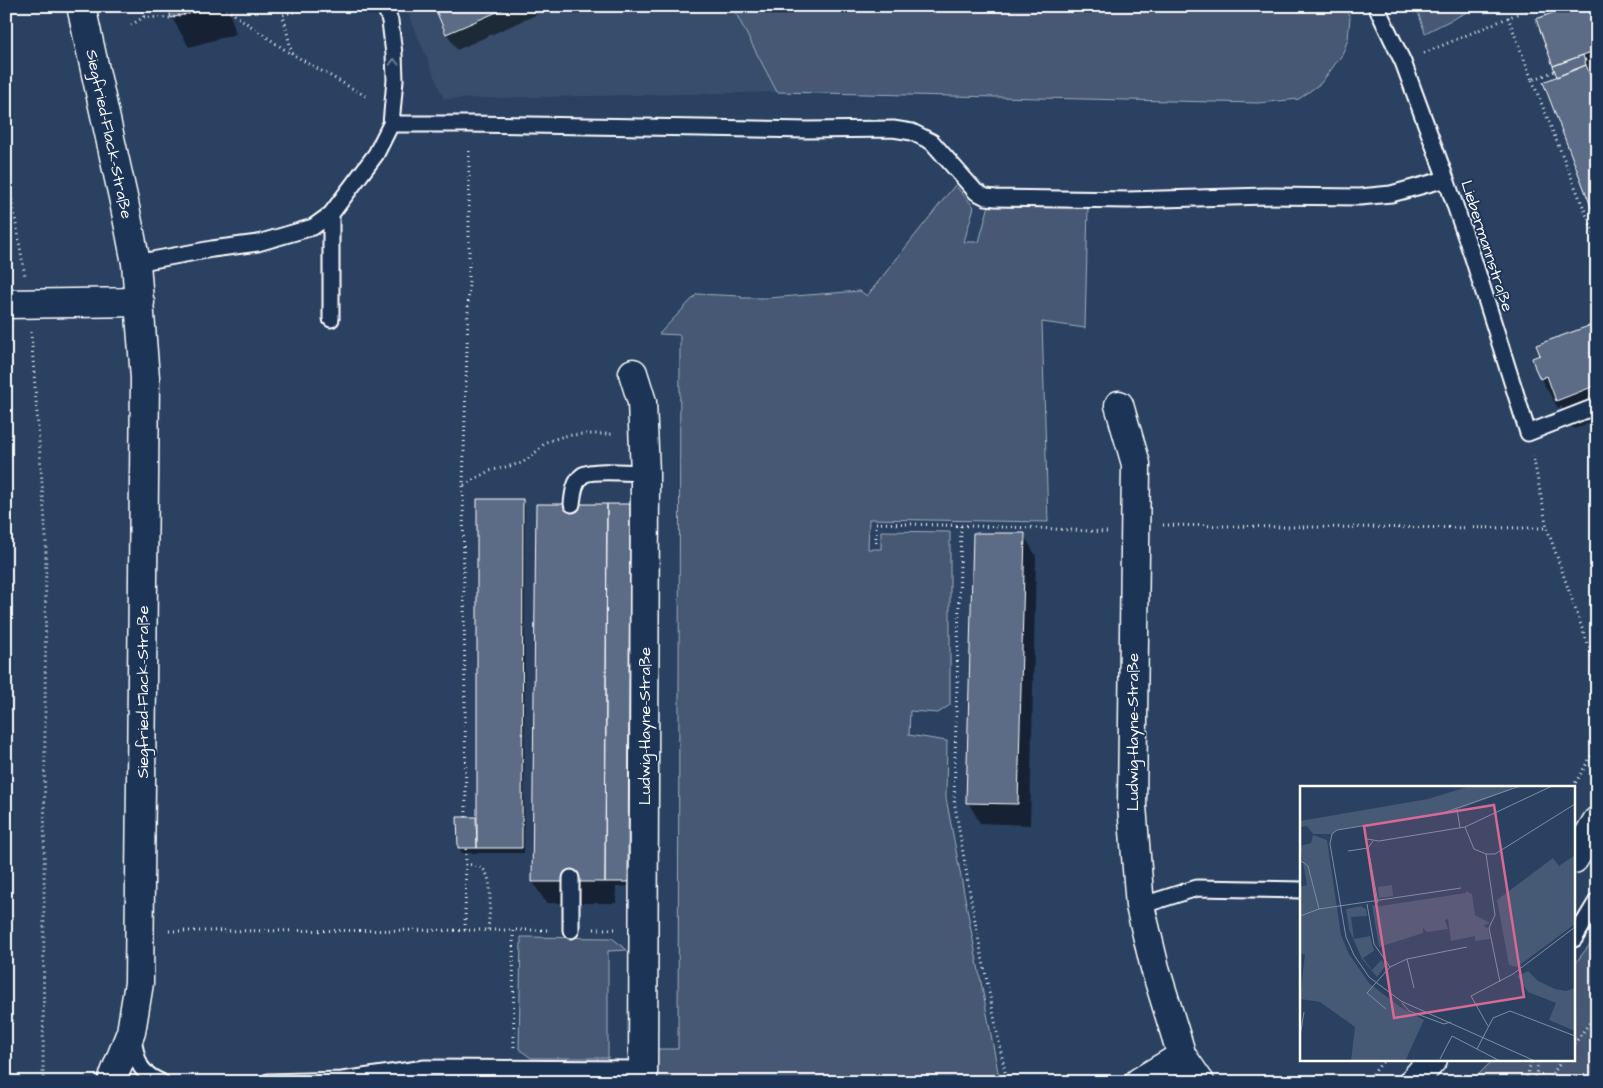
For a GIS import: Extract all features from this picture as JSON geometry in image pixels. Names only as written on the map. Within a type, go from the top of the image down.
[{"type":"street","name":"Siegfried-Flack-Straße","points":[[81,6],[136,263],[145,385],[140,983],[131,1032],[113,1078]]},
{"type":"street","points":[[18,304],[140,302]]},
{"type":"street","name":"Ludwig-Hayne-Straße","points":[[633,373],[642,402],[646,473],[644,1076]]},
{"type":"street","name":"Ludwig-Hayne-Straße","points":[[1118,404],[1136,464],[1132,806],[1140,906],[1155,968],[1182,1056],[1200,1082]]},
{"type":"street","points":[[1576,856],[1597,822]]},
{"type":"street","points":[[1140,1082],[1182,1056]]},
{"type":"street","points":[[1413,1082],[1432,1060]]},
{"type":"lane","points":[[136,263],[212,249],[258,243],[313,227],[331,214],[376,154],[391,118],[395,80],[394,54],[390,21],[385,6]]},
{"type":"lane","name":"Liebermannstraße","points":[[1376,6],[1403,62],[1446,179],[1528,433]]},
{"type":"lane","points":[[391,118],[468,124],[807,130],[894,129],[912,132],[932,142],[976,192],[986,197],[996,198],[1128,200],[1266,196],[1360,197],[1392,194],[1446,179]]},
{"type":"lane","points":[[330,320],[331,214]]},
{"type":"lane","points":[[1528,433],[1597,406]]},
{"type":"lane","points":[[572,504],[575,485],[583,475],[598,472],[646,473]]},
{"type":"lane","points":[[571,878],[571,930]]},
{"type":"lane","points":[[1140,906],[1197,888],[1300,890]]},
{"type":"lane","points":[[1576,936],[1597,901]]},
{"type":"lane","points":[[131,1032],[139,1065],[149,1076],[161,1082]]},
{"type":"lane","points":[[268,1082],[342,1080],[425,1068],[514,1067],[644,1076]]},
{"type":"path","points":[[141,6],[144,17]]},
{"type":"path","points":[[130,25],[144,17],[171,18],[216,6]]},
{"type":"path","points":[[222,6],[391,118]]},
{"type":"path","points":[[292,54],[282,15],[312,6]]},
{"type":"path","points":[[1428,51],[1536,6]]},
{"type":"path","points":[[1508,17],[1597,241]]},
{"type":"path","points":[[1585,60],[1597,55]]},
{"type":"path","points":[[1532,80],[1555,71]]},
{"type":"path","points":[[466,817],[463,485],[469,281],[468,124]]},
{"type":"path","points":[[6,165],[18,304],[46,536],[43,1082]]},
{"type":"path","points":[[1528,433],[1547,528],[1597,671]]},
{"type":"path","points":[[463,485],[489,471],[522,463],[546,442],[564,436],[584,434],[645,434]]},
{"type":"path","points":[[876,543],[876,523],[1135,529],[1286,527],[1547,528]]},
{"type":"path","points":[[961,526],[954,800],[975,920],[1007,1082]]},
{"type":"path","points":[[1574,786],[1597,746]]},
{"type":"path","points":[[465,930],[466,848]]},
{"type":"path","points":[[465,864],[476,865],[484,870],[490,878],[488,930]]},
{"type":"path","points":[[139,931],[571,930],[644,928]]},
{"type":"path","points":[[513,930],[514,1067]]},
{"type":"path","points":[[1576,1041],[1597,1013]]},
{"type":"path","points":[[1366,1082],[1384,1060]]},
{"type":"path","points":[[1528,1082],[1527,1077],[1532,1060]]},
{"type":"path","points":[[1536,1082],[1535,1077],[1540,1060]]},
{"type":"path","points":[[1547,1082],[1562,1060]]},
{"type":"shaded area","points":[[405,6],[732,6],[777,92],[444,99]]},
{"type":"shaded area","points":[[732,6],[1344,6],[1350,17],[1348,39],[1342,55],[1321,83],[1299,99],[1258,103],[777,92]]},
{"type":"shaded area","points":[[1416,6],[1479,6],[1425,33]]},
{"type":"shaded area","points":[[955,185],[974,207],[964,242],[979,242],[989,205],[1088,207],[1085,328],[1042,322],[1048,522],[869,519],[868,549],[881,549],[881,531],[950,532],[950,705],[938,713],[910,711],[909,735],[947,741],[946,798],[1000,1082],[656,1082],[656,1049],[678,1049],[680,335],[659,334],[697,294],[741,296],[741,298],[768,298],[860,291],[867,296]]},
{"type":"shaded area","points":[[1597,935],[1597,1082],[1471,1082],[1493,1060],[1576,1060],[1576,962]]},
{"type":"shaded area","points":[[521,937],[612,938],[627,950],[608,951],[608,1058],[531,1058],[519,1049]]},
{"type":"building","points":[[168,6],[216,6],[171,18]]},
{"type":"building","points":[[434,6],[511,6],[446,34]]},
{"type":"building","points":[[1571,6],[1597,6],[1597,50],[1553,66],[1536,19]]},
{"type":"building","points":[[1583,55],[1586,65],[1557,77],[1553,66]]},
{"type":"building","points":[[1586,65],[1597,92],[1597,222],[1543,82]]},
{"type":"building","points":[[1597,323],[1597,385],[1556,401],[1547,376],[1540,379],[1535,368],[1532,358],[1540,355],[1536,345]]},
{"type":"building","points":[[477,499],[523,499],[522,848],[477,848]]},
{"type":"building","points":[[536,504],[607,504],[605,882],[532,882]]},
{"type":"building","points":[[607,504],[630,504],[628,882],[605,882]]},
{"type":"building","points":[[973,533],[1025,533],[1018,804],[966,803]]},
{"type":"building","points":[[457,817],[476,817],[477,848],[458,848]]}]
